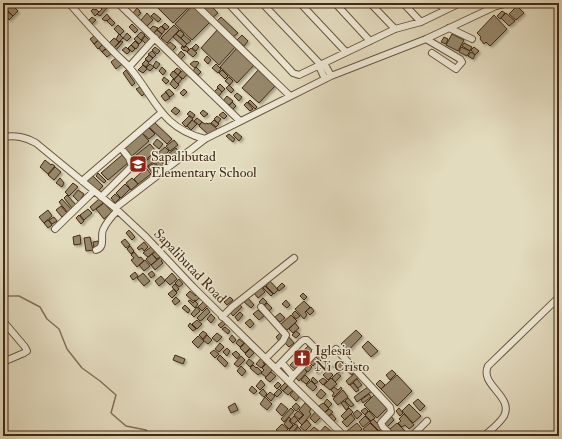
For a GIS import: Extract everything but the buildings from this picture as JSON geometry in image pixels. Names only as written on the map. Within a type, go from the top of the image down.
[{"type":"street","points":[[69,3],[93,31],[129,67],[161,113],[183,131],[205,139]]},
{"type":"street","points":[[118,3],[156,38],[240,121]]},
{"type":"street","points":[[194,3],[290,96]]},
{"type":"street","points":[[228,3],[296,75],[321,65],[395,29],[421,22],[460,3]]},
{"type":"street","points":[[262,3],[321,65],[328,78]]},
{"type":"street","points":[[300,3],[346,52]]},
{"type":"street","points":[[335,3],[370,40]]},
{"type":"street","points":[[370,3],[395,29]]},
{"type":"street","points":[[403,3],[421,22]]},
{"type":"street","points":[[438,3],[446,10]]},
{"type":"street","points":[[96,250],[102,246],[103,230],[116,210],[205,139],[347,69],[426,39],[494,5],[508,3]]},
{"type":"street","points":[[449,28],[472,39]]},
{"type":"street","points":[[129,67],[156,38]]},
{"type":"street","points":[[426,39],[460,59],[462,62],[456,69],[432,53]]},
{"type":"street","points":[[82,181],[161,113]]},
{"type":"street","name":"Sapalibutad Road","points":[[3,136],[19,136],[27,139],[52,155],[116,210],[146,237],[222,317],[276,368],[291,378],[344,436]]},
{"type":"street","points":[[101,197],[132,166],[129,158],[120,148]]},
{"type":"street","points":[[56,229],[94,191]]},
{"type":"street","points":[[222,317],[232,307],[294,258]]},
{"type":"street","points":[[484,436],[498,422],[505,412],[503,400],[488,378],[486,370],[488,366],[559,297]]},
{"type":"street","points":[[261,307],[286,335],[283,341],[266,358]]},
{"type":"street","points":[[3,321],[25,346],[27,351],[3,362]]},
{"type":"street","points":[[276,368],[304,340],[307,340],[315,348],[314,353],[291,378],[282,363]]},
{"type":"street","points":[[336,350],[372,386],[392,409],[381,423],[392,436]]},
{"type":"street","points":[[412,436],[427,421]]},
{"type":"waterway","points":[[3,293],[5,296],[19,296],[40,307],[47,319],[59,329],[67,349],[82,368],[116,395],[111,413],[126,426],[146,430],[154,436]]},
{"type":"waterway","points":[[218,436],[222,434],[225,436]]},
{"type":"place","name":"Sapalibutad Elementary School","points":[[138,164]]},
{"type":"place","name":"Iglesia Ni Cristo","points":[[302,358]]}]
